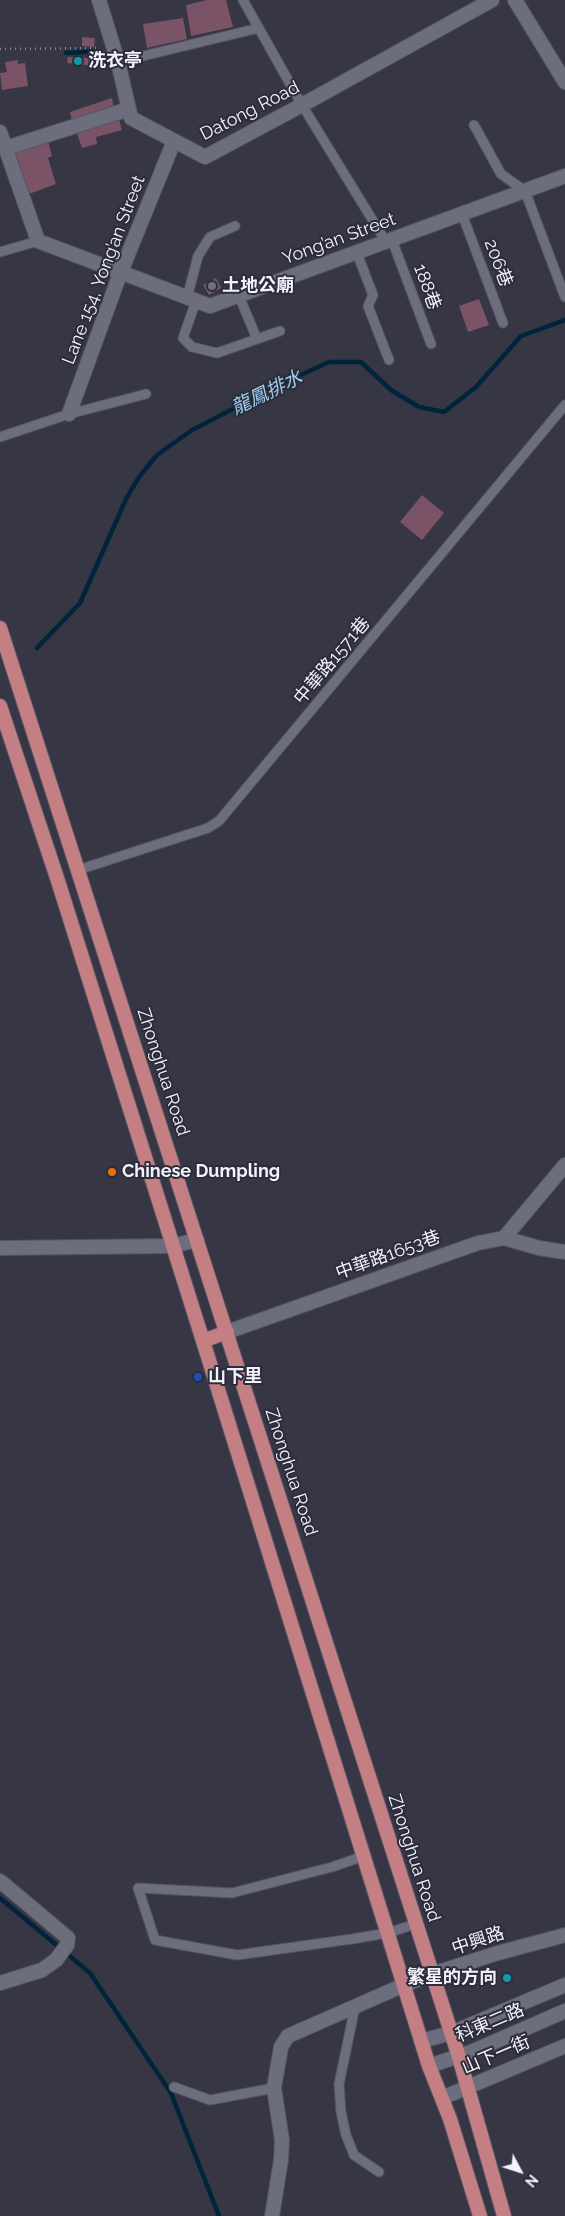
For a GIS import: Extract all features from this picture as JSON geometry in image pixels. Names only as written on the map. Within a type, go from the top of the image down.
[{"type":"main road","name":"Zhonghua Road","points":[[0,628],[459,2057],[504,2216]]},
{"type":"main road","points":[[0,706],[61,891],[203,1341],[421,2041],[442,2098],[480,2216]]},
{"type":"main road","points":[[203,1341],[227,1332]]},
{"type":"street","points":[[6,148],[129,110],[118,62],[99,0]]},
{"type":"street","name":"Datong Road","points":[[129,110],[132,118],[205,157],[302,106],[492,0]]},
{"type":"street","points":[[515,0],[565,82]]},
{"type":"street","points":[[0,132],[38,241]]},
{"type":"street","name":"Lane 154, Yong’an Street","points":[[69,414],[120,274],[174,141]]},
{"type":"street","name":"Yong’an Street","points":[[38,241],[120,274],[210,306],[565,176]]},
{"type":"street","points":[[504,1238],[565,1165]]},
{"type":"street","name":"中華路1653巷","points":[[227,1332],[478,1243],[504,1238],[538,1248],[565,1252]]},
{"type":"street","points":[[0,1248],[173,1246],[197,1240]]},
{"type":"street","points":[[0,1881],[68,1938],[56,1960],[42,1970],[0,1983]]},
{"type":"street","name":"中興路","points":[[272,2216],[281,2160],[282,2140],[274,2088],[280,2047],[288,2036],[432,1974],[563,1933]]},
{"type":"street","name":"科東二路","points":[[421,2041],[451,2033],[565,1985]]},
{"type":"street","name":"科東二路","points":[[429,2066],[459,2057],[565,2011]]},
{"type":"street","name":"山下一街","points":[[442,2098],[565,2046]]},
{"type":"lane","name":"188巷","points":[[243,0],[302,106],[389,241],[431,344]]},
{"type":"lane","points":[[118,62],[259,28]]},
{"type":"lane","points":[[474,125],[501,174],[525,191],[565,297]]},
{"type":"lane","name":"206巷","points":[[462,214],[503,323]]},
{"type":"lane","points":[[235,226],[210,238],[198,256],[183,338],[192,347],[217,352],[280,331]]},
{"type":"lane","points":[[0,252],[38,241]]},
{"type":"lane","points":[[357,253],[373,295],[368,306],[389,360]]},
{"type":"lane","points":[[239,296],[257,339]]},
{"type":"lane","points":[[0,437],[69,414],[146,394]]},
{"type":"lane","name":"中華路1571巷","points":[[78,870],[208,828],[219,821],[565,405]]},
{"type":"lane","points":[[364,1856],[332,1867],[232,1893],[138,1888],[155,1940],[237,1955],[388,1932],[415,1924]]},
{"type":"lane","points":[[355,2007],[339,2084],[341,2112],[346,2135],[354,2155],[379,2172]]},
{"type":"lane","points":[[174,2087],[210,2100],[274,2088]]},
{"type":"path","points":[[0,49],[114,48]]},
{"type":"building","points":[[207,0],[226,0],[233,27],[191,36],[186,5]]},
{"type":"building","points":[[183,18],[187,39],[147,48],[143,24]]},
{"type":"building","points":[[82,37],[95,38],[94,47],[82,46]]},
{"type":"building","name":"洗衣亭","points":[[68,57],[89,58],[88,65],[67,63]]},
{"type":"building","points":[[18,60],[18,64],[25,63],[28,86],[2,90],[0,73],[7,72],[5,62]]},
{"type":"building","points":[[112,98],[114,110],[72,121],[70,112]]},
{"type":"building","points":[[118,116],[122,130],[96,137],[97,144],[82,148],[75,128]]},
{"type":"building","points":[[47,138],[52,156],[48,158],[56,184],[29,194],[14,150]]},
{"type":"building","name":"土地公廟","points":[[216,278],[221,288],[209,295],[203,285]]},
{"type":"building","points":[[479,299],[489,325],[468,332],[459,306]]},
{"type":"building","points":[[422,495],[444,513],[422,540],[400,522]]},
{"type":"waterway","points":[[66,53],[98,51]]},
{"type":"waterway","name":"龍鳳排水","points":[[37,648],[80,603],[126,499],[139,477],[157,455],[192,430],[283,383],[329,362],[361,362],[391,390],[419,407],[444,412],[476,387],[521,336],[565,320]]},
{"type":"waterway","points":[[0,1898],[90,1973],[171,2093],[219,2216]]},
{"type":"place","name":"洗衣亭","points":[[78,61]]},
{"type":"place","name":"土地公廟","points":[[212,286]]},
{"type":"place","name":"Chinese Dumpling","points":[[112,1172]]},
{"type":"place","name":"山下里","points":[[198,1377]]},
{"type":"place","name":"繁星的方向","points":[[507,1978]]}]
